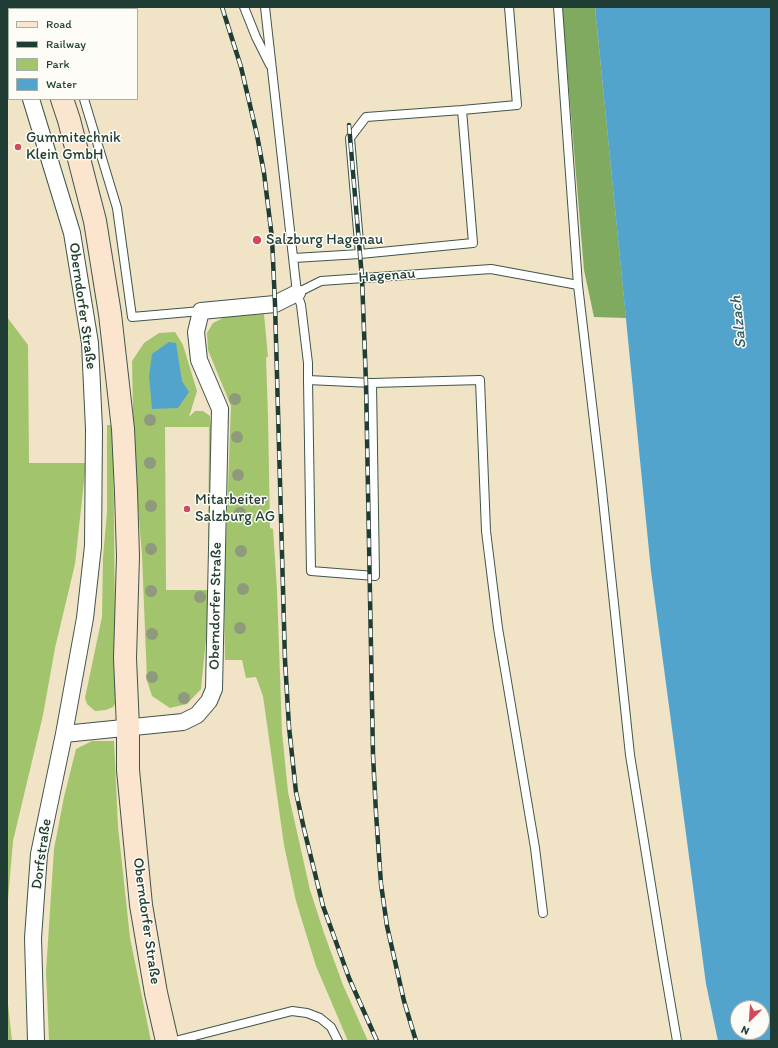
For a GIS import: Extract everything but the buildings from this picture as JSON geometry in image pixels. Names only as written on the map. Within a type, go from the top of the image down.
[{"type":"main road","name":"Oberndorfer Straße","points":[[62,100],[70,120],[95,221],[110,314],[123,429],[128,548],[125,658],[128,770],[141,905],[156,992],[167,1041]]},
{"type":"street","name":"Oberndorfer Straße","points":[[30,100],[72,233],[90,343],[94,413],[94,515],[92,565],[85,618],[64,734]]},
{"type":"street","name":"Hagenau","points":[[201,311],[275,304],[297,293]]},
{"type":"street","name":"Oberndorfer Straße","points":[[128,728],[183,722],[197,716],[209,701],[214,689],[220,409],[199,360],[196,332],[201,311]]},
{"type":"street","points":[[64,734],[128,728]]},
{"type":"street","name":"Dorfstraße","points":[[36,1041],[33,938],[39,854],[64,734]]},
{"type":"lane","points":[[244,7],[256,37],[273,72]]},
{"type":"lane","points":[[265,7],[297,293],[301,305],[308,364],[312,571],[375,576],[372,383]]},
{"type":"lane","points":[[360,254],[350,138],[366,117],[517,105],[509,7]]},
{"type":"lane","points":[[558,7],[578,285],[601,481],[630,755],[661,952],[677,1041]]},
{"type":"lane","points":[[84,100],[117,208],[132,317],[201,311]]},
{"type":"lane","points":[[294,258],[360,254],[473,243],[462,110]]},
{"type":"lane","name":"Hagenau","points":[[297,293],[321,282],[491,269],[578,285]]},
{"type":"lane","points":[[308,380],[372,383],[480,380],[486,531],[498,628],[535,848],[543,913]]},
{"type":"lane","points":[[175,1041],[292,1011],[307,1013],[320,1018],[331,1027],[338,1041]]},
{"type":"green space","points":[[562,7],[595,7],[626,318],[594,317],[584,270]]},
{"type":"green space","points":[[264,314],[268,357],[266,357],[270,528],[273,529],[277,590],[282,732],[288,792],[310,890],[343,985],[368,1041],[348,1041],[316,966],[296,901],[284,845],[263,696],[256,677],[246,678],[242,660],[225,660],[224,596],[231,406],[208,350],[207,333],[213,323],[225,317]]},
{"type":"green space","points":[[7,317],[28,345],[29,463],[86,463],[75,564],[55,648],[43,715],[13,841],[7,911]]},
{"type":"green space","points":[[175,332],[183,345],[197,391],[189,417],[195,411],[203,411],[210,416],[211,427],[210,598],[201,689],[187,704],[170,708],[152,696],[147,680],[142,555],[134,459],[132,361],[144,343],[159,333]],"holes":[[[165,427],[209,427],[208,590],[166,590]]]},
{"type":"green space","points":[[107,425],[113,425],[115,623],[118,699],[113,707],[106,710],[95,711],[87,704],[85,698],[102,617],[103,557],[107,512]]},
{"type":"green space","points":[[92,741],[114,741],[118,827],[130,938],[151,1041],[49,1041],[46,972],[54,849],[64,797],[76,749]]},
{"type":"green space","points":[[7,995],[12,1041],[7,1041]]},
{"type":"water","name":"Salzach","points":[[595,7],[771,7],[771,1041],[718,1041],[706,984],[651,571]]},
{"type":"water","points":[[169,342],[176,343],[182,381],[189,392],[178,408],[152,409],[149,376],[152,354]]},
{"type":"railway","points":[[222,7],[241,67],[257,135],[264,173],[272,238],[285,660],[289,727],[296,792],[323,906],[349,978],[377,1041]]},
{"type":"railway","points":[[349,125],[362,278],[366,383],[373,755],[381,884],[387,926],[404,1001],[416,1041]]},
{"type":"place","name":"Gummitechnik Klein GmbH","points":[[18,147]]},
{"type":"place","name":"Salzburg Hagenau","points":[[257,240]]},
{"type":"place","name":"Mitarbeiter Salzburg AG","points":[[187,509]]}]
